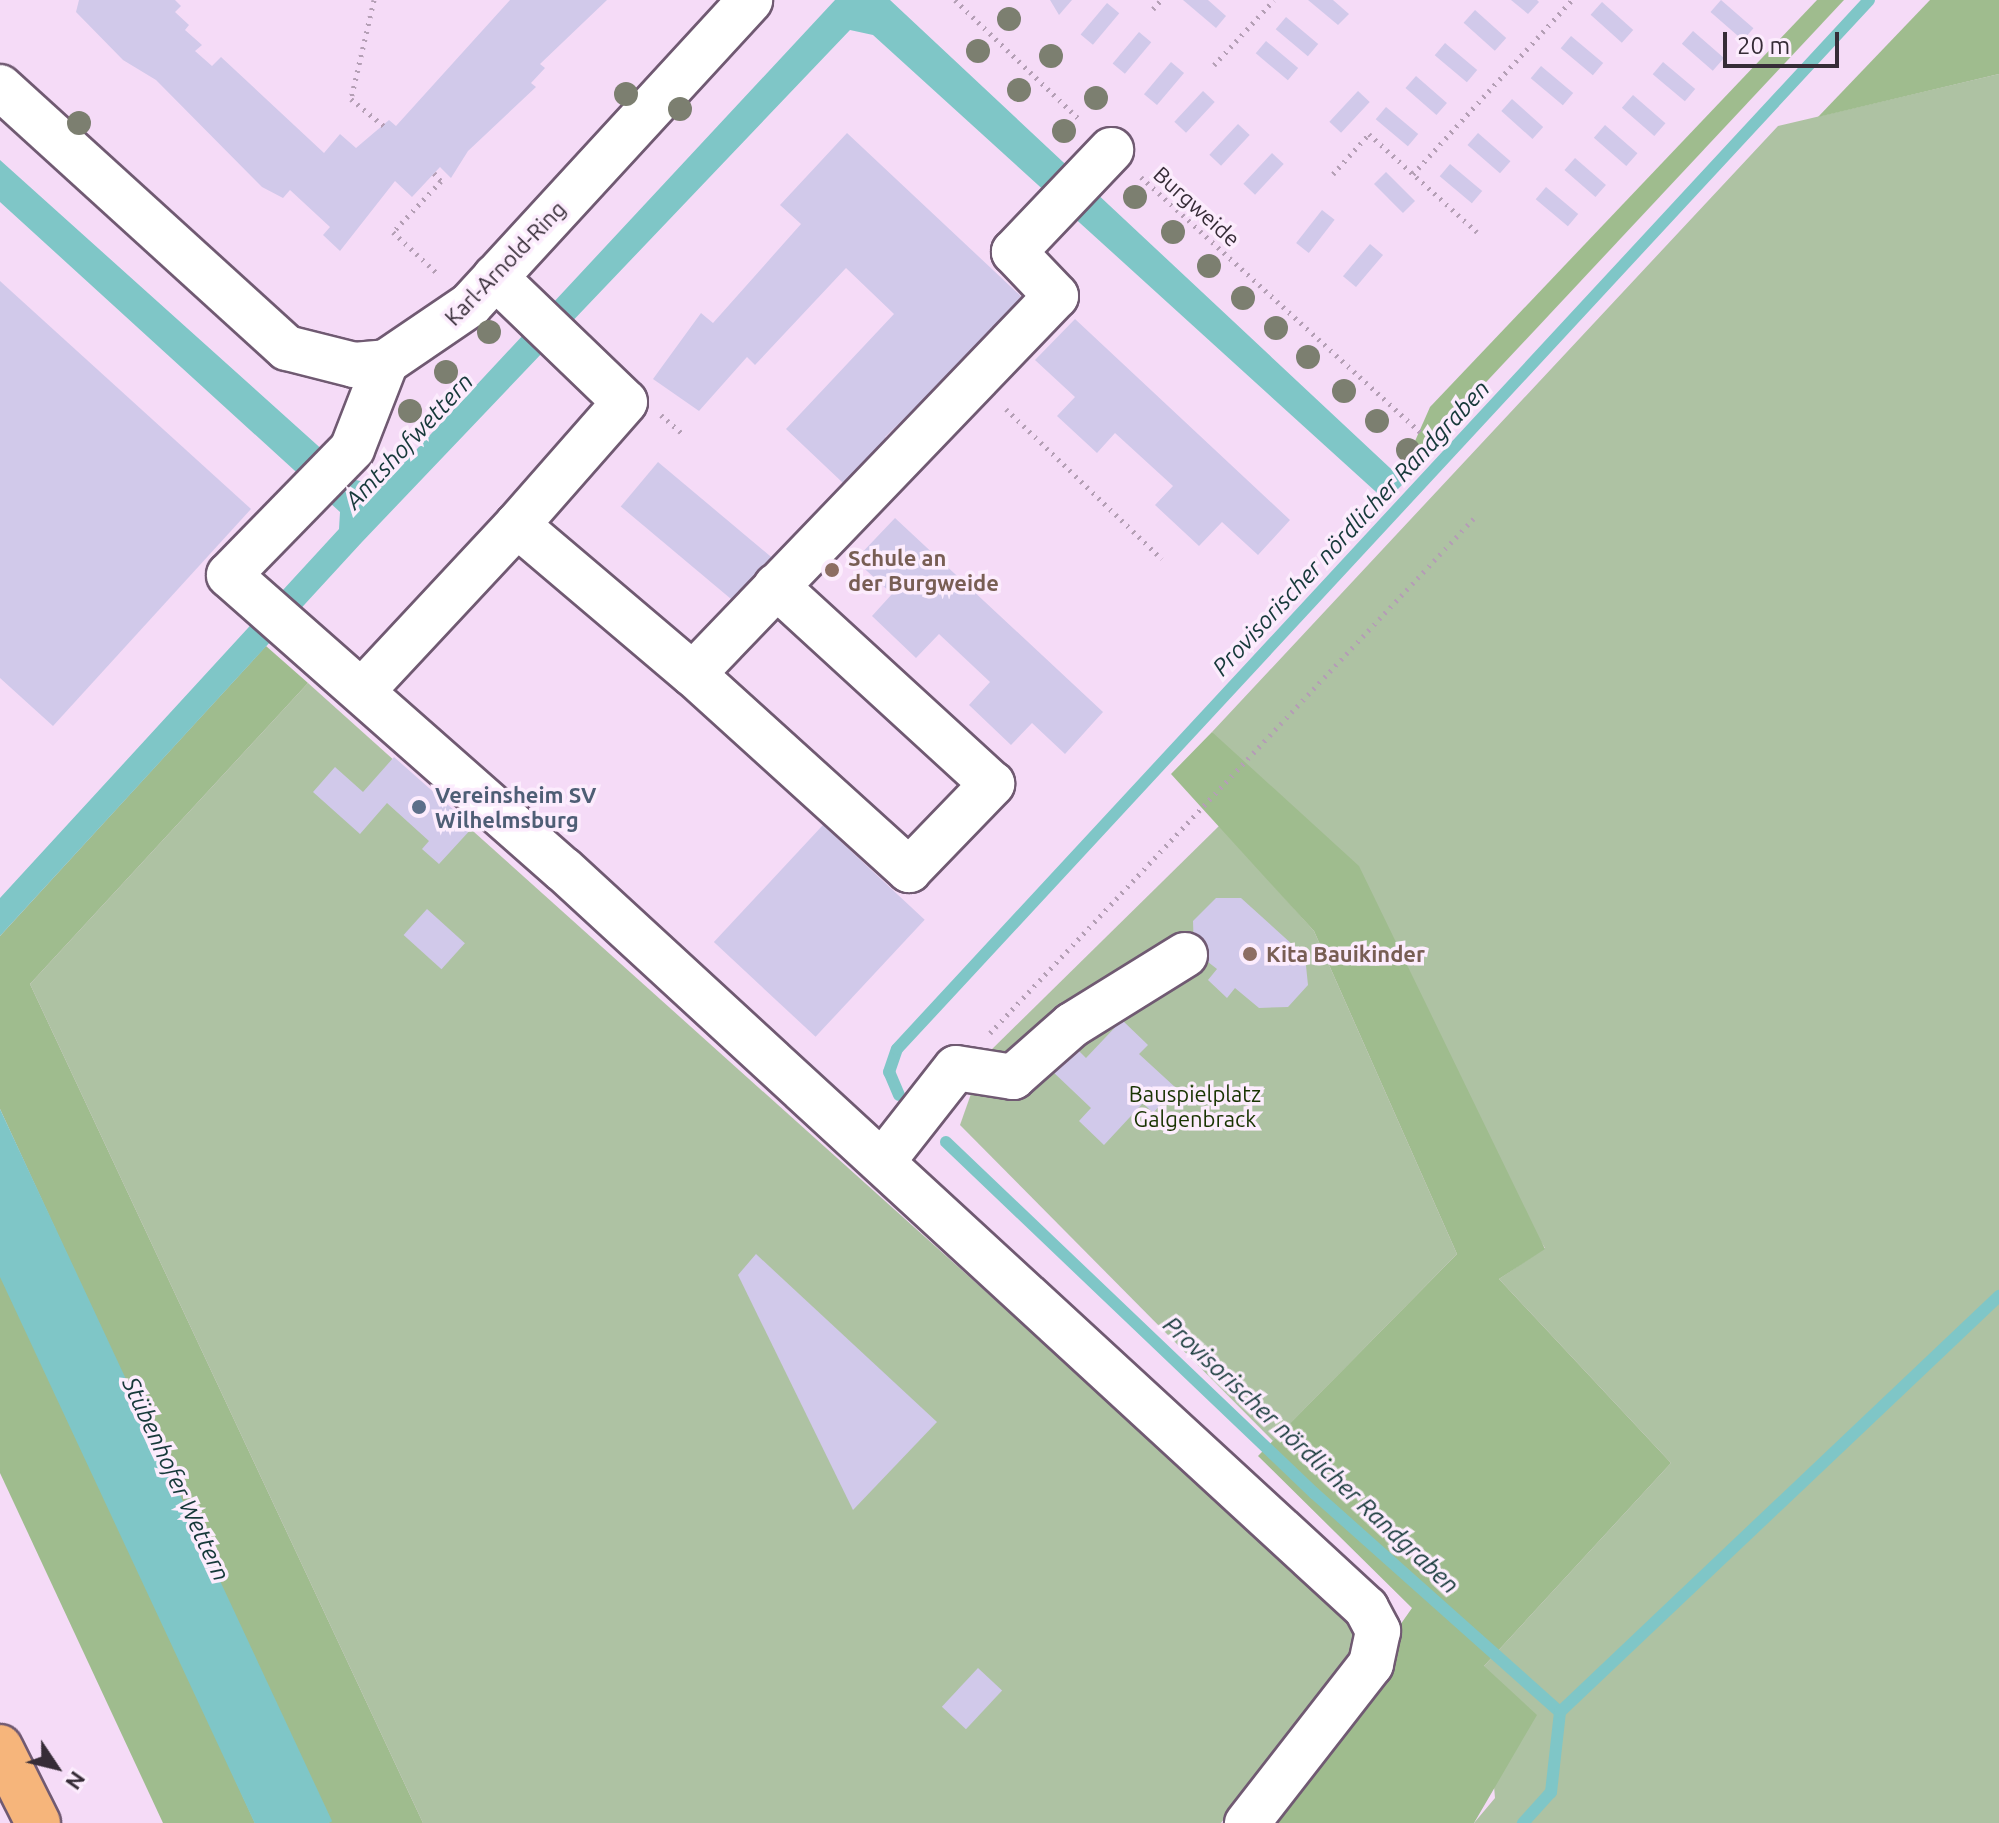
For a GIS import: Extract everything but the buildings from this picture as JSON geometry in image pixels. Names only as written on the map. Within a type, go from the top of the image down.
[{"type":"highway","points":[[0,1747],[38,1823]]},
{"type":"street","name":"Karl-Arnold-Ring","points":[[386,362],[482,291],[750,0]]},
{"type":"street","points":[[0,87],[287,348],[354,365],[386,362],[352,449],[229,575],[309,649],[364,689],[883,1161],[1374,1620],[1379,1641],[1371,1664],[1247,1823]]},
{"type":"street","points":[[693,674],[1056,296],[1014,252],[1104,159]]},
{"type":"street","points":[[364,689],[517,525],[625,402],[577,352],[527,307],[482,291]]},
{"type":"street","points":[[517,525],[693,674],[909,870],[992,784],[776,586]]},
{"type":"street","points":[[883,1161],[956,1068],[1013,1077],[1072,1025],[1185,955]]},
{"type":"path","points":[[374,0],[351,99],[384,126]]},
{"type":"path","name":"Burgweide","points":[[955,0],[1104,159],[1421,433]]},
{"type":"path","points":[[1153,9],[1161,0]]},
{"type":"path","points":[[1214,65],[1274,0]]},
{"type":"path","points":[[1413,174],[1572,0]]},
{"type":"path","points":[[1333,174],[1369,134],[1477,232]]},
{"type":"path","points":[[434,173],[441,181],[393,232],[482,291]]},
{"type":"path","points":[[976,381],[1162,559]]},
{"type":"path","points":[[956,1068],[1475,517]]},
{"type":"green space","points":[[1999,74],[1999,1823],[1474,1823],[1495,1798],[1484,1666],[1671,1463],[1499,1279],[1545,1248],[1212,732],[1778,126]]},
{"type":"green space","points":[[308,683],[1365,1632],[1221,1823],[423,1823],[30,984]]},
{"type":"green space","name":"Bauspielplatz Galgenbrack","points":[[1220,825],[1314,931],[1457,1254],[1273,1441],[960,1125],[984,1057]]},
{"type":"shaded area","points":[[835,0],[890,0],[1405,482],[1386,501],[873,35],[850,30],[362,542],[0,936],[0,898],[339,529],[340,512],[0,202],[0,160],[356,480],[373,484],[390,478]]},
{"type":"shaded area","points":[[1817,0],[1844,0],[1401,473],[1430,407]]},
{"type":"shaded area","points":[[1930,0],[1999,0],[1999,74],[1818,117]]},
{"type":"shaded area","points":[[266,646],[308,683],[30,984],[423,1823],[329,1823],[0,1109],[0,936]]},
{"type":"shaded area","points":[[1212,732],[1359,866],[1545,1249],[1499,1279],[1671,1463],[1484,1666],[1537,1715],[1474,1823],[1261,1823],[1412,1608],[1258,1456],[1457,1254],[1314,931],[1171,774]]},
{"type":"shaded area","points":[[0,1109],[332,1821],[255,1823],[0,1277]]},
{"type":"shaded area","points":[[0,1265],[255,1823],[163,1823],[0,1473]]},
{"type":"waterway","name":"Provisorischer nördlicher Randgraben","points":[[899,1095],[889,1072],[897,1049],[1869,0]]},
{"type":"waterway","name":"Provisorischer nördlicher Randgraben","points":[[946,1142],[1314,1493],[1560,1712],[1551,1792],[1523,1823]]},
{"type":"waterway","points":[[1560,1712],[1999,1296]]},
{"type":"place","name":"Schule an der Burgweide","points":[[832,570]]},
{"type":"place","name":"Vereinsheim SV Wilhelmsburg","points":[[419,807]]},
{"type":"place","name":"Kita Bauikinder","points":[[1250,954]]},
{"type":"water label","name":"Amtshofwettern","points":[[409,441]]},
{"type":"water label","name":"Stübenhofer Wettern","points":[[176,1479]]}]
